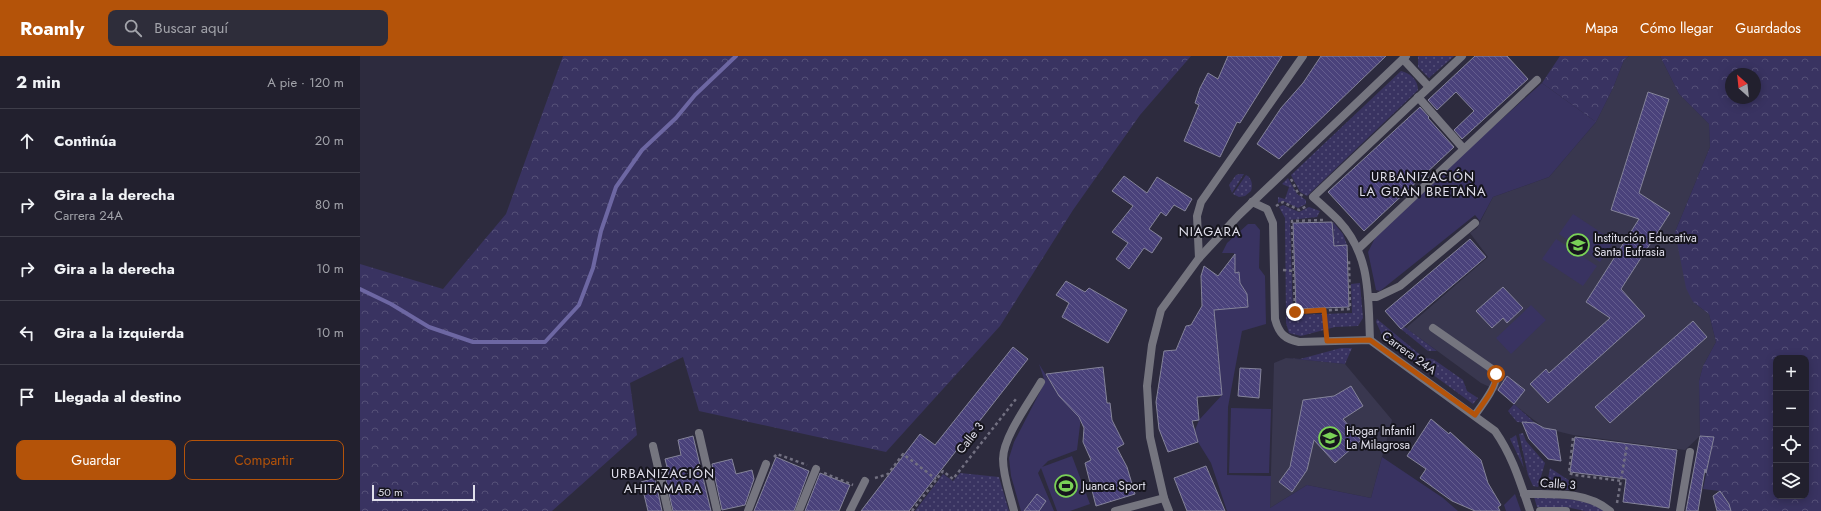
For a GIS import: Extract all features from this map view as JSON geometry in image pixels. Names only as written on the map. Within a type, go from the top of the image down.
[{"type":"street","points":[[1198,258],[1197,216],[1200,202],[1303,56]]},
{"type":"street","points":[[1370,340],[1365,266],[1358,249],[1347,230],[1338,219],[1313,197],[1462,56]]},
{"type":"street","points":[[1169,511],[1164,498],[1150,437],[1147,386],[1152,345],[1161,310],[1198,258],[1252,202],[1405,57],[1429,87]]},
{"type":"street","points":[[1358,249],[1463,148],[1537,80]]},
{"type":"street","points":[[1418,97],[1463,148]]},
{"type":"street","points":[[1252,202],[1267,209]]},
{"type":"street","name":"Carrera 24A","points":[[1267,209],[1273,222],[1275,319],[1278,329],[1288,340],[1299,342],[1370,340],[1475,415],[1495,432],[1507,447],[1530,511]]},
{"type":"street","points":[[1368,297],[1377,297],[1400,286],[1475,223]]},
{"type":"street","points":[[1433,328],[1496,374],[1496,380],[1493,386],[1475,415]]},
{"type":"street","points":[[1014,511],[1005,476],[1003,459],[1007,441],[1041,382]]},
{"type":"street","points":[[699,433],[717,511]]},
{"type":"street","points":[[653,446],[668,511]]},
{"type":"street","points":[[1680,511],[1690,452]]},
{"type":"street","points":[[748,511],[766,464]]},
{"type":"street","points":[[799,511],[816,469]]},
{"type":"street","points":[[850,511],[865,481]]},
{"type":"street","name":"Calle 3","points":[[1524,494],[1564,494],[1601,504],[1610,511]]},
{"type":"street","points":[[1115,511],[1164,498]]},
{"type":"street","points":[[1540,511],[1566,511]]},
{"type":"path","points":[[1286,169],[1298,193],[1306,198],[1313,197]]},
{"type":"path","points":[[1267,209],[1283,202],[1299,210],[1307,206],[1313,197]]},
{"type":"path","points":[[1338,219],[1292,221],[1295,312],[1350,309],[1349,259]]},
{"type":"path","points":[[1324,310],[1327,341]]},
{"type":"path","name":"Calle 3","points":[[936,479],[943,471],[953,479],[1020,395]]},
{"type":"path","points":[[1573,438],[1568,473],[1575,476],[1622,481]]},
{"type":"path","points":[[1617,504],[1627,445]]},
{"type":"path","points":[[865,481],[888,474],[903,454],[936,479],[912,511]]},
{"type":"shaded area","name":"Institución Educativa Santa Eufrasia","points":[[1629,56],[1660,56],[1679,94],[1709,124],[1710,147],[1675,232],[1693,302],[1709,314],[1716,342],[1703,366],[1699,381],[1700,436],[1685,450],[1573,435],[1544,428],[1496,390],[1481,383],[1406,328],[1488,257],[1470,233],[1477,228],[1493,197],[1549,177],[1596,122],[1613,88],[1624,60]]},
{"type":"shaded area","name":"Hogar Infantil La Milagrosa","points":[[1286,358],[1345,364],[1392,420],[1371,498],[1307,485],[1270,508],[1274,363]]},
{"type":"green space","points":[[563,56],[1191,56],[1140,115],[1073,210],[1000,326],[886,452],[699,411],[683,357],[630,383],[637,435],[552,511],[360,511],[360,264],[443,289],[506,214]]},
{"type":"green space","points":[[1418,56],[1454,56],[1429,78],[1418,67]]},
{"type":"green space","points":[[1560,56],[1629,56],[1624,60],[1613,88],[1596,122],[1542,83]]},
{"type":"green space","points":[[1660,56],[1821,56],[1821,511],[1731,511],[1729,503],[1720,491],[1703,489],[1714,437],[1700,436],[1699,381],[1703,366],[1716,342],[1709,314],[1693,302],[1686,288],[1675,232],[1710,147],[1709,124],[1679,94]]},
{"type":"green space","points":[[1401,71],[1407,73],[1415,80],[1418,90],[1307,196],[1300,192],[1291,175]]},
{"type":"green space","points":[[1542,83],[1596,122],[1549,177],[1493,197],[1480,221],[1475,215],[1380,291],[1376,290],[1368,252],[1375,238],[1466,151]]},
{"type":"green space","points":[[1244,174],[1232,193],[1229,185],[1236,175]]},
{"type":"green space","points":[[1246,175],[1252,182],[1251,191],[1245,196],[1239,197],[1233,194]]},
{"type":"green space","points":[[1288,178],[1297,194],[1306,200],[1306,204],[1298,208],[1283,201],[1278,203],[1278,197],[1285,199],[1289,187],[1282,184]]},
{"type":"green space","points":[[1283,205],[1299,212],[1309,207],[1320,211],[1317,217],[1290,220],[1293,315],[1352,313],[1351,284],[1360,283],[1363,318],[1358,326],[1335,327],[1301,336],[1289,333],[1286,323],[1285,218],[1279,207]]},
{"type":"green space","points":[[1573,214],[1614,241],[1600,262],[1559,234]]},
{"type":"green space","points":[[1333,222],[1343,234],[1347,245],[1334,246]]},
{"type":"green space","points":[[1248,224],[1255,224],[1260,230],[1259,268],[1265,276],[1266,324],[1242,331],[1228,407],[1227,475],[1271,476],[1270,508],[1307,485],[1371,498],[1382,457],[1443,498],[1458,511],[1227,511],[1211,463],[1198,442],[1195,430],[1199,420],[1222,395],[1214,310],[1248,307],[1247,294],[1240,283],[1239,272],[1235,273],[1234,253],[1222,253],[1227,243]]},
{"type":"green space","points":[[1556,239],[1597,266],[1583,286],[1542,259]]},
{"type":"green space","points":[[1531,305],[1546,320],[1511,354],[1496,338]]},
{"type":"green space","points":[[1377,319],[1424,358],[1433,359],[1463,380],[1467,391],[1478,398],[1473,404],[1384,339],[1376,322]]},
{"type":"green space","points":[[1404,327],[1437,351],[1428,351],[1401,329]]},
{"type":"green space","points":[[1341,348],[1352,348],[1345,364],[1286,358],[1300,359]]},
{"type":"green space","points":[[1039,364],[1059,396],[1081,417],[1077,450],[1048,461],[1042,467],[1072,456],[1090,504],[1070,511],[1057,511],[1041,468],[1038,473],[1054,511],[1021,511],[1011,476],[1009,458],[1014,442],[1045,382]]},
{"type":"green space","points":[[1514,404],[1535,423],[1517,422],[1508,411]]},
{"type":"green space","points":[[1231,408],[1271,409],[1269,473],[1229,473]]},
{"type":"green space","points":[[1523,433],[1526,441],[1545,463],[1538,487],[1533,486],[1528,475],[1519,434]]},
{"type":"green space","points":[[1516,435],[1524,468],[1510,439]]},
{"type":"green space","points":[[1550,468],[1573,483],[1572,490],[1546,489]]},
{"type":"green space","points":[[960,473],[999,477],[1009,511],[915,511],[943,474],[953,481]]},
{"type":"green space","points":[[1515,494],[1521,511],[1506,511],[1504,505]]},
{"type":"green space","points":[[1534,497],[1561,498],[1580,501],[1589,503],[1605,511],[1585,511],[1566,507],[1537,507]]},
{"type":"building","points":[[1228,56],[1282,56],[1240,123],[1237,122],[1220,157],[1184,141],[1199,105],[1195,103],[1200,88],[1208,73],[1218,79]]},
{"type":"building","points":[[1321,56],[1386,56],[1279,159],[1257,144],[1281,108],[1303,83]]},
{"type":"building","points":[[1475,56],[1507,56],[1528,79],[1462,139],[1454,130],[1474,111],[1456,92],[1437,110],[1428,100]]},
{"type":"building","points":[[1648,92],[1669,99],[1639,193],[1670,213],[1621,289],[1645,316],[1548,403],[1530,384],[1546,369],[1549,373],[1610,318],[1586,302],[1639,219],[1611,210]]},
{"type":"building","points":[[1420,107],[1454,147],[1364,231],[1328,192]]},
{"type":"building","points":[[1124,176],[1147,193],[1157,177],[1192,199],[1185,211],[1174,205],[1166,216],[1161,212],[1149,229],[1162,238],[1152,253],[1144,248],[1129,269],[1116,259],[1128,243],[1112,232],[1133,206],[1112,191]]},
{"type":"building","points":[[1332,222],[1334,246],[1347,245],[1349,307],[1296,309],[1293,223]]},
{"type":"building","points":[[1470,239],[1486,257],[1401,329],[1385,311]]},
{"type":"building","points":[[1235,254],[1235,273],[1239,272],[1240,283],[1247,294],[1248,307],[1214,310],[1222,395],[1197,397],[1199,420],[1192,421],[1198,442],[1168,452],[1159,429],[1156,402],[1164,351],[1176,350],[1186,326],[1191,325],[1202,306],[1201,276],[1204,266],[1218,276]]},
{"type":"building","points":[[1066,281],[1085,292],[1089,288],[1127,310],[1108,343],[1062,317],[1069,303],[1056,295]]},
{"type":"building","points":[[1503,287],[1523,308],[1507,323],[1503,318],[1492,328],[1476,311]]},
{"type":"building","points":[[1693,321],[1707,337],[1610,423],[1595,407]]},
{"type":"building","points":[[1013,347],[1028,359],[909,511],[861,511],[920,434],[935,445]]},
{"type":"building","points":[[1103,367],[1107,403],[1110,403],[1112,420],[1124,444],[1117,448],[1127,467],[1135,494],[1096,506],[1085,463],[1091,460],[1083,442],[1084,428],[1079,417],[1059,396],[1046,374]]},
{"type":"building","points":[[1240,368],[1261,369],[1259,398],[1238,396]]},
{"type":"building","points":[[1507,376],[1525,390],[1514,404],[1498,390]]},
{"type":"building","points":[[1351,386],[1363,406],[1343,419],[1361,440],[1335,463],[1314,440],[1307,470],[1292,492],[1279,482],[1290,467],[1303,400],[1334,396]]},
{"type":"building","points":[[1431,419],[1449,434],[1450,432],[1481,460],[1488,483],[1501,505],[1498,507],[1500,511],[1475,511],[1452,501],[1420,478],[1426,469],[1407,456]]},
{"type":"building","points":[[1522,422],[1535,423],[1544,428],[1556,430],[1561,461],[1548,459],[1529,439]]},
{"type":"building","points":[[693,436],[711,511],[673,511],[665,476],[669,475],[665,459],[681,455],[678,440]]},
{"type":"building","points":[[1700,436],[1714,437],[1706,473],[1705,469],[1698,511],[1686,511]]},
{"type":"building","points":[[1575,437],[1677,450],[1669,508],[1623,502],[1626,479],[1570,472]]},
{"type":"building","points":[[776,457],[809,471],[794,511],[754,511]]},
{"type":"building","points":[[732,459],[736,474],[752,470],[754,479],[745,505],[722,510],[712,464]]},
{"type":"building","points":[[1206,466],[1225,511],[1187,511],[1174,478]]},
{"type":"building","points":[[820,473],[850,485],[839,511],[805,511]]},
{"type":"building","points":[[655,478],[662,511],[648,511],[641,482]]},
{"type":"building","points":[[1720,491],[1729,504],[1731,511],[1717,511],[1713,496]]},
{"type":"building","points":[[1037,494],[1046,501],[1039,511],[1024,511]]},
{"type":"waterway","points":[[360,289],[391,304],[429,327],[473,342],[545,342],[579,305],[593,268],[601,231],[616,187],[642,150],[676,118],[695,95],[736,56]]},
{"type":"place","name":"Institución Educativa Santa Eufrasia","points":[[1578,245]]},
{"type":"place","name":"Hogar Infantil La Milagrosa","points":[[1330,438]]},
{"type":"place","name":"Juanca Sport","points":[[1066,486]]},
{"type":"district","name":"URBANIZACIÓN LA GRAN BRETAÑA","points":[[1423,184]]},
{"type":"district","name":"NIAGARA","points":[[1210,231]]},
{"type":"district","name":"URBANIZACIÓN AHITAMARA","points":[[663,480]]},
{"type":"route","points":[[1295,312],[1324,310],[1327,341],[1370,340],[1475,415],[1493,386],[1496,380],[1496,374]]}]
